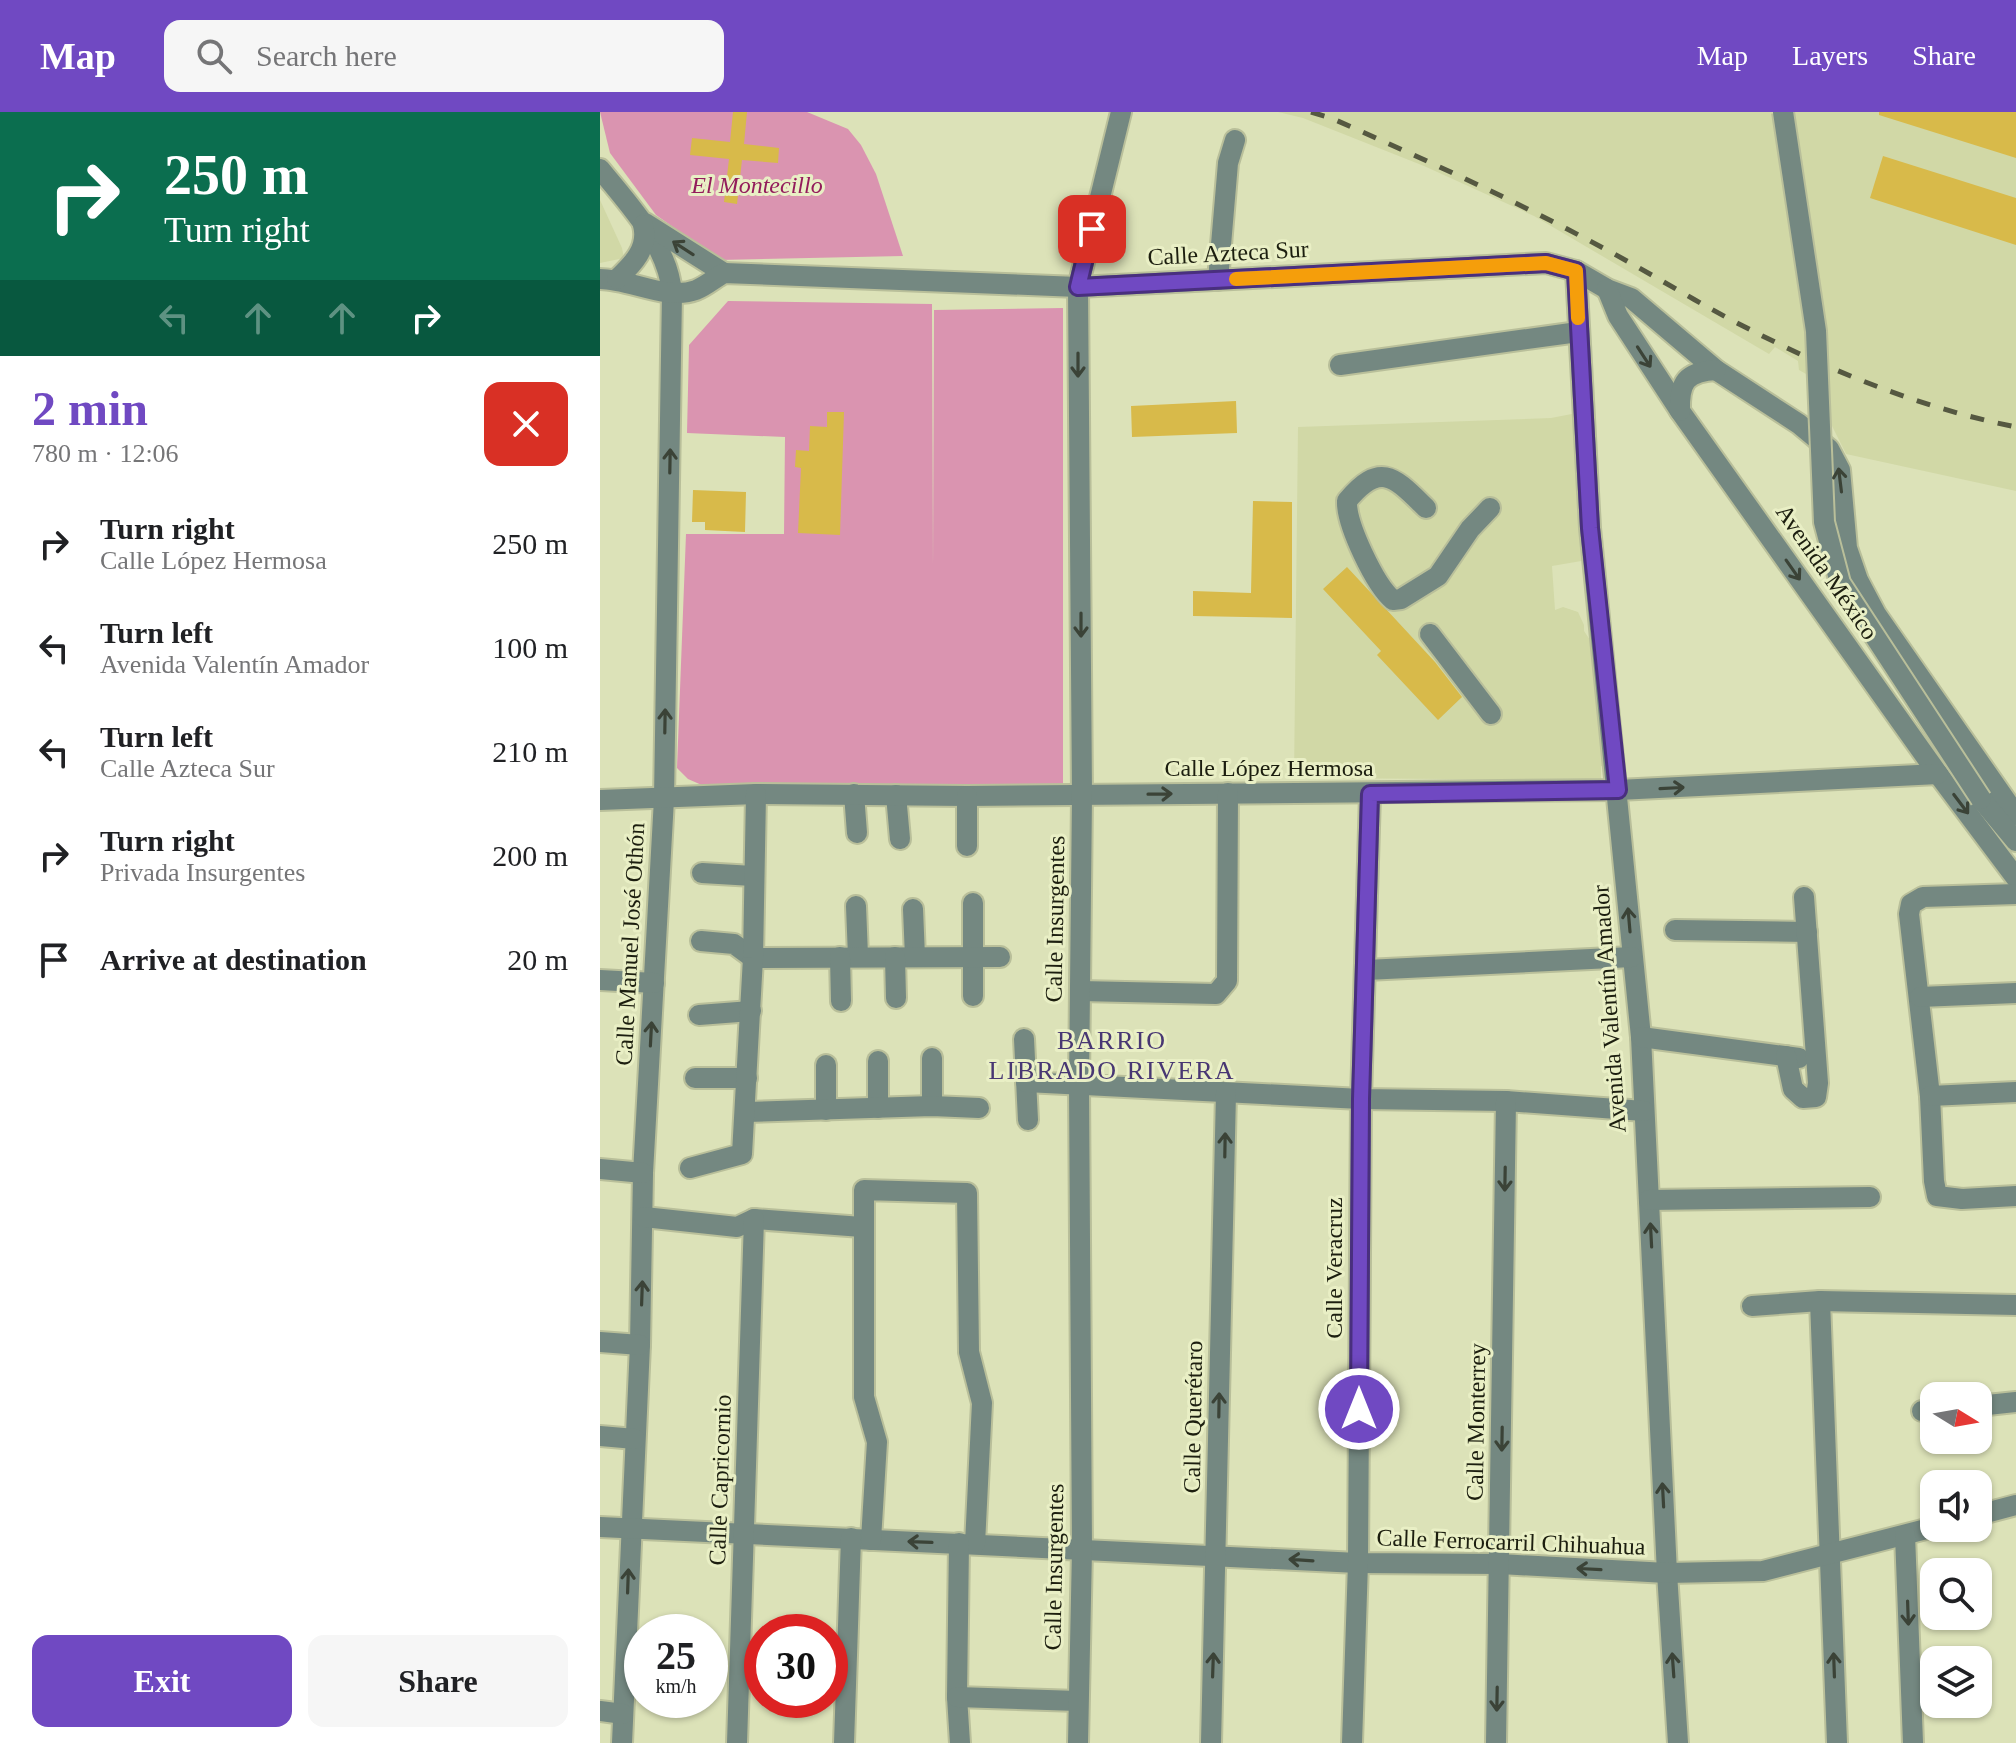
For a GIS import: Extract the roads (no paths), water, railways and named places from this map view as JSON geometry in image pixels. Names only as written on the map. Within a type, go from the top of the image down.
[{"type":"street","name":"Calle Insurgentes","points":[[1078,1743],[1082,1550],[1079,1084],[1082,795],[1078,287],[1121,112]]},
{"type":"street","name":"Avenida México","points":[[1783,112],[1816,331],[1824,522],[1840,583],[1981,799],[2013,830]]},
{"type":"street","points":[[1218,280],[1228,163],[1235,140]]},
{"type":"street","name":"Calle Manuel José Othón","points":[[600,169],[642,221],[671,278],[672,293],[664,799],[643,1173],[640,1345],[622,1743]]},
{"type":"street","points":[[609,279],[672,293],[694,291],[724,273],[642,221]]},
{"type":"street","points":[[609,279],[637,259],[646,236],[642,221]]},
{"type":"street","name":"Calle Azteca Sur","points":[[724,273],[1078,287],[1546,263],[1576,271]]},
{"type":"street","name":"Avenida México","points":[[1576,271],[1607,289],[1631,298],[1716,370],[1799,424],[1829,449],[1840,470],[1847,548],[1858,580],[1876,614],[2013,830],[2016,858]]},
{"type":"street","name":"Avenida Valentín Amador","points":[[1576,271],[1590,528],[1641,1037],[1678,1743]]},
{"type":"street","name":"Avenida México","points":[[1607,289],[1618,316],[1680,411],[1938,774],[2016,878]]},
{"type":"street","points":[[1340,365],[1578,332]]},
{"type":"street","points":[[1680,411],[1682,385],[1697,371],[1716,370]]},
{"type":"street","points":[[1426,508],[1399,481],[1383,477],[1370,478],[1347,501],[1347,512],[1363,552],[1382,590],[1393,600],[1401,599],[1438,576],[1470,529],[1490,508]]},
{"type":"street","points":[[1430,634],[1491,714]]},
{"type":"street","name":"Calle López Hermosa","points":[[600,800],[756,794],[967,796],[1618,790],[1938,774]]},
{"type":"street","points":[[1080,991],[1216,994],[1227,981],[1228,793]]},
{"type":"street","points":[[690,1168],[742,1154],[751,1011],[756,794]]},
{"type":"street","points":[[854,794],[857,833]]},
{"type":"street","name":"Calle Veracruz","points":[[1352,1743],[1358,1563],[1361,1099],[1370,794]]},
{"type":"street","points":[[896,795],[900,839]]},
{"type":"street","points":[[967,796],[967,846]]},
{"type":"street","points":[[702,873],[753,876]]},
{"type":"street","points":[[2016,894],[1923,897],[1911,904],[1909,914],[1930,1096],[1937,1196],[1962,1199],[2016,1196]]},
{"type":"street","points":[[1786,1056],[1793,1089],[1803,1098],[1816,1097],[1818,1083],[1804,897]]},
{"type":"street","points":[[973,903],[973,996]]},
{"type":"street","points":[[841,1001],[856,906]]},
{"type":"street","points":[[896,998],[913,909]]},
{"type":"street","points":[[1675,930],[1807,932]]},
{"type":"street","points":[[701,941],[734,944],[753,958],[1000,957]]},
{"type":"street","points":[[1366,970],[1632,957]]},
{"type":"street","points":[[600,980],[654,983]]},
{"type":"street","points":[[1920,997],[2016,993]]},
{"type":"street","points":[[699,1015],[751,1011]]},
{"type":"street","points":[[1641,1037],[1815,1060]]},
{"type":"street","points":[[1024,1039],[1028,1120]]},
{"type":"street","points":[[932,1058],[932,1106]]},
{"type":"street","points":[[878,1061],[878,1108]]},
{"type":"street","points":[[826,1065],[826,1110]]},
{"type":"street","points":[[695,1078],[747,1078]]},
{"type":"street","points":[[1026,1082],[1361,1099],[1506,1101],[1644,1111]]},
{"type":"street","points":[[1930,1096],[2016,1092]]},
{"type":"street","name":"Calle Querétaro","points":[[1211,1743],[1226,1093]]},
{"type":"street","name":"Calle Monterrey","points":[[1496,1743],[1506,1101]]},
{"type":"street","points":[[746,1112],[932,1106],[979,1108]]},
{"type":"street","points":[[600,1169],[643,1173]]},
{"type":"street","points":[[844,1743],[861,1539],[877,1442],[864,1397],[864,1190],[967,1193],[969,1352],[982,1403],[967,1544],[957,1697],[960,1743]]},
{"type":"street","points":[[1649,1200],[1870,1197]]},
{"type":"street","points":[[644,1217],[737,1227],[754,1219],[862,1227]]},
{"type":"street","name":"Calle Capricornio","points":[[737,1743],[754,1219]]},
{"type":"street","points":[[1820,1301],[1837,1743]]},
{"type":"street","points":[[1752,1306],[1820,1301],[2016,1305]]},
{"type":"street","points":[[600,1342],[640,1345]]},
{"type":"street","points":[[1992,1405],[2016,1402]]},
{"type":"street","points":[[600,1436],[635,1439]]},
{"type":"street","points":[[1992,1511],[2016,1505]]},
{"type":"street","name":"Calle Ferrocarril Chihuahua","points":[[600,1527],[1358,1563],[1500,1564],[1667,1573],[1763,1571],[1920,1531]]},
{"type":"street","points":[[1905,1535],[1913,1743]]},
{"type":"street","points":[[957,1697],[1078,1701]]},
{"type":"street","points":[[600,1711],[623,1714]]},
{"type":"railway","points":[[1311,112],[1401,149],[1538,214],[1726,317],[1809,358],[1911,399],[2016,427]]},
{"type":"district","name":"BARRIO LIBRADO RIVERA","points":[[1112,1055]]},
{"type":"park label","name":"El Montecillo","points":[[757,185]]}]
